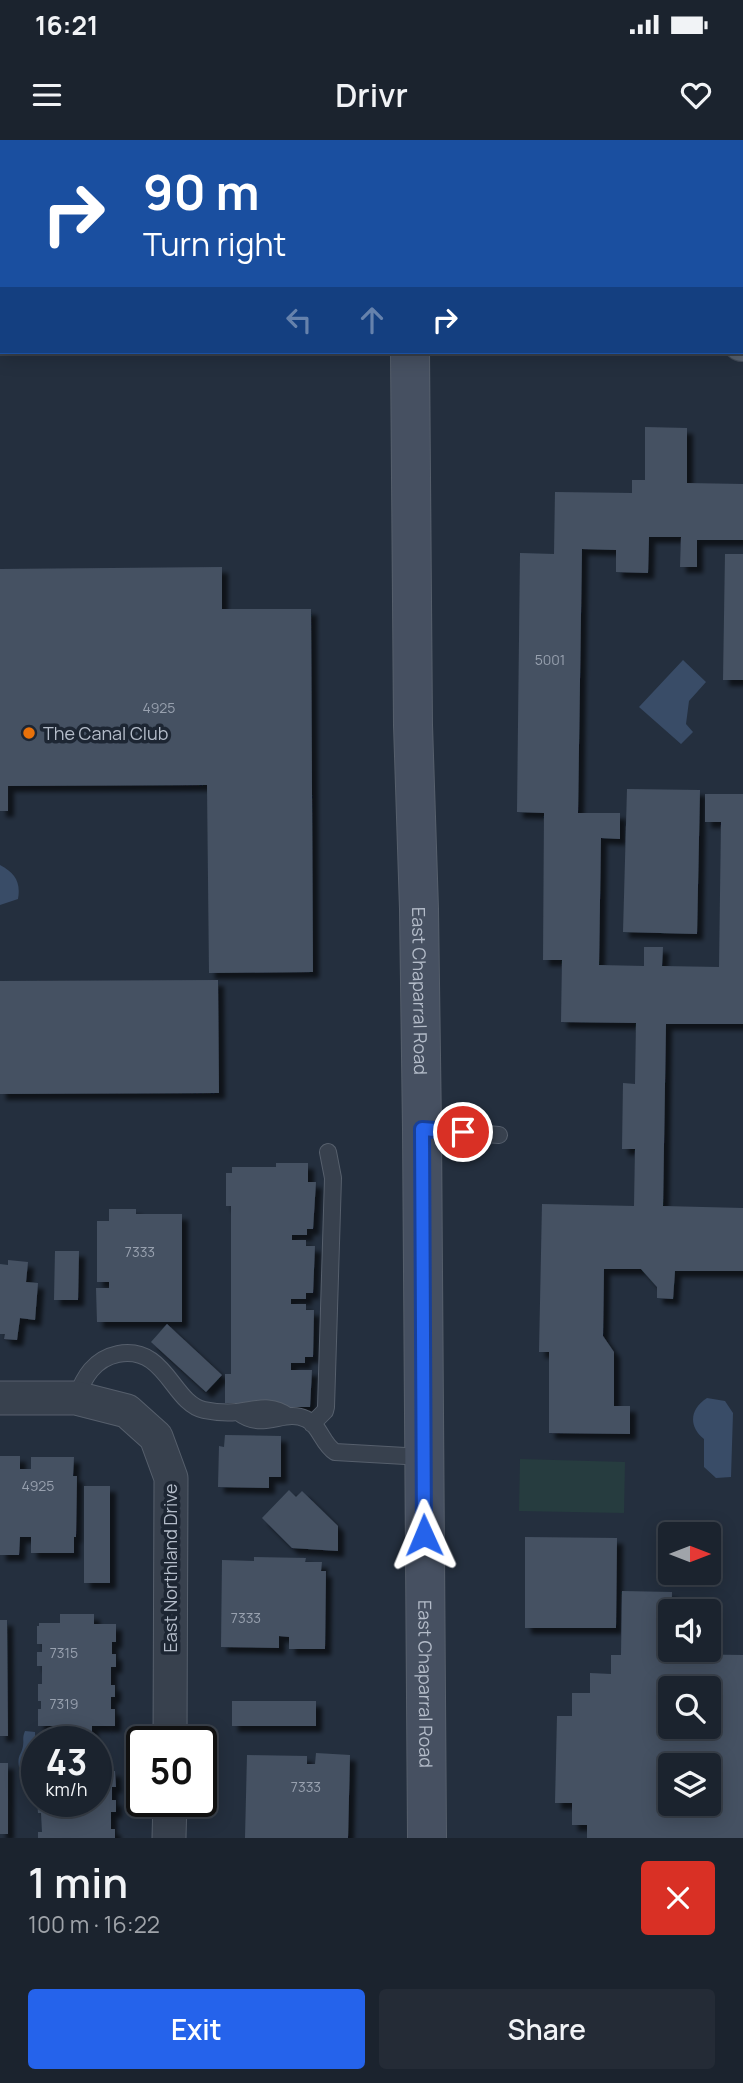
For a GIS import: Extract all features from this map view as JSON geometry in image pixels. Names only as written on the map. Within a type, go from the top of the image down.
[{"type":"main road","name":"East Chaparral Road","points":[[410,354],[413,725],[422,1129],[428,1838]]},
{"type":"street","points":[[0,1398],[76,1398]]},
{"type":"street","name":"East Northland Drive","points":[[76,1398],[127,1411],[156,1437],[171,1478],[170,1726]]},
{"type":"street","points":[[169,1838],[170,1817]]},
{"type":"lane","points":[[422,1129],[499,1135]]},
{"type":"lane","points":[[313,1424],[326,1407],[333,1178],[328,1152]]},
{"type":"lane","points":[[76,1398],[83,1379],[96,1363],[114,1355],[137,1353],[161,1368],[171,1382],[201,1410],[238,1412],[247,1419],[270,1421],[288,1416],[309,1420],[327,1447],[335,1452],[423,1457]]},
{"type":"green space","points":[[520,1459],[625,1462],[624,1513],[519,1511]]},
{"type":"water","points":[[683,660],[706,682],[689,701],[686,724],[693,732],[681,744],[639,707]]},
{"type":"water","points":[[0,865],[16,879],[19,893],[18,899],[0,905]]},
{"type":"water","points":[[707,1398],[725,1401],[733,1413],[731,1477],[716,1478],[704,1467],[704,1439],[695,1429],[693,1418],[697,1407]]},
{"type":"building","points":[[645,427],[687,428],[687,483],[743,484],[743,540],[697,540],[697,567],[680,567],[681,537],[649,537],[648,573],[616,572],[616,550],[582,549],[578,813],[620,813],[620,839],[601,838],[599,965],[644,966],[644,947],[663,947],[662,966],[719,967],[721,822],[705,822],[705,794],[743,794],[743,1024],[666,1024],[663,1206],[743,1208],[743,1271],[675,1271],[673,1299],[657,1298],[657,1287],[641,1269],[604,1269],[603,1336],[614,1352],[614,1406],[630,1406],[630,1434],[549,1433],[549,1352],[539,1352],[542,1204],[634,1206],[635,1149],[622,1149],[623,1083],[635,1084],[636,1023],[561,1022],[562,960],[543,960],[544,813],[517,812],[520,553],[554,554],[555,492],[632,493],[632,480],[645,480]]},
{"type":"building","points":[[725,554],[743,554],[743,680],[723,680]]},
{"type":"building","points":[[222,567],[222,609],[311,609],[313,972],[209,973],[207,785],[8,786],[8,811],[0,811],[0,569]]},
{"type":"building","points":[[627,789],[700,790],[697,934],[623,932]]},
{"type":"building","points":[[218,980],[219,1093],[0,1094],[0,981]]},
{"type":"building","points":[[276,1163],[308,1163],[308,1182],[316,1182],[313,1229],[307,1229],[307,1235],[292,1235],[292,1240],[306,1240],[306,1246],[315,1246],[313,1293],[306,1293],[306,1299],[291,1299],[291,1304],[306,1304],[306,1310],[314,1310],[313,1357],[305,1357],[305,1363],[291,1363],[291,1370],[312,1370],[310,1407],[277,1407],[277,1403],[225,1403],[225,1374],[231,1374],[231,1206],[226,1206],[226,1173],[232,1173],[232,1167],[276,1167]]},
{"type":"building","points":[[109,1209],[136,1209],[136,1214],[182,1214],[182,1322],[97,1322],[96,1288],[109,1288],[109,1282],[97,1282],[97,1221],[109,1221]]},
{"type":"building","points":[[55,1251],[79,1251],[78,1300],[54,1300]]},
{"type":"building","points":[[8,1260],[28,1262],[26,1282],[38,1283],[35,1320],[20,1318],[17,1340],[4,1339],[5,1334],[0,1334],[0,1264],[8,1265]]},
{"type":"building","points":[[167,1324],[222,1375],[206,1392],[151,1342]]},
{"type":"building","points":[[225,1435],[281,1436],[281,1477],[269,1477],[269,1488],[218,1487],[219,1446],[224,1447]]},
{"type":"building","points":[[0,1456],[20,1456],[20,1469],[31,1469],[31,1457],[74,1457],[73,1476],[77,1476],[74,1553],[31,1553],[31,1537],[20,1537],[19,1555],[0,1555]]},
{"type":"building","points":[[84,1486],[110,1486],[110,1583],[84,1583]]},
{"type":"building","points":[[289,1490],[296,1497],[302,1491],[338,1526],[338,1551],[292,1548],[262,1518]]},
{"type":"building","points":[[525,1537],[617,1538],[616,1628],[525,1628]]},
{"type":"building","points":[[254,1557],[306,1558],[305,1562],[322,1562],[321,1571],[326,1571],[325,1649],[289,1649],[289,1637],[279,1636],[279,1648],[221,1647],[222,1560],[254,1561]]},
{"type":"building","points":[[622,1591],[672,1592],[672,1599],[658,1599],[658,1662],[721,1662],[721,1655],[743,1655],[743,1838],[587,1838],[587,1825],[572,1825],[572,1803],[555,1803],[557,1716],[572,1716],[572,1693],[590,1693],[590,1673],[611,1674],[611,1655],[621,1655]]},
{"type":"building","points":[[60,1614],[94,1614],[94,1624],[116,1624],[116,1642],[112,1642],[112,1654],[116,1654],[116,1667],[111,1667],[111,1685],[115,1685],[115,1697],[111,1697],[111,1709],[115,1709],[115,1726],[38,1726],[41,1701],[38,1701],[38,1684],[42,1684],[42,1666],[37,1666],[37,1652],[42,1652],[42,1644],[37,1644],[37,1626],[39,1623],[60,1623]]},
{"type":"building","points":[[0,1620],[7,1620],[8,1736],[0,1736]]},
{"type":"building","points":[[232,1701],[316,1701],[316,1726],[232,1726]]},
{"type":"building","points":[[316,1753],[350,1755],[348,1838],[245,1838],[247,1755],[307,1756],[307,1764],[315,1764]]},
{"type":"building","points":[[0,1763],[8,1763],[8,1834],[0,1834]]},
{"type":"building","points":[[112,1771],[115,1771],[116,1787],[112,1787]]},
{"type":"building","points":[[112,1800],[116,1800],[116,1812],[112,1812]]},
{"type":"building","points":[[41,1817],[111,1817],[111,1829],[115,1829],[115,1838],[38,1838],[38,1832],[42,1832]]},
{"type":"place","name":"The Canal Club","points":[[29,733]]},
{"type":"route","points":[[424,1535],[422,1129],[463,1132]]}]
